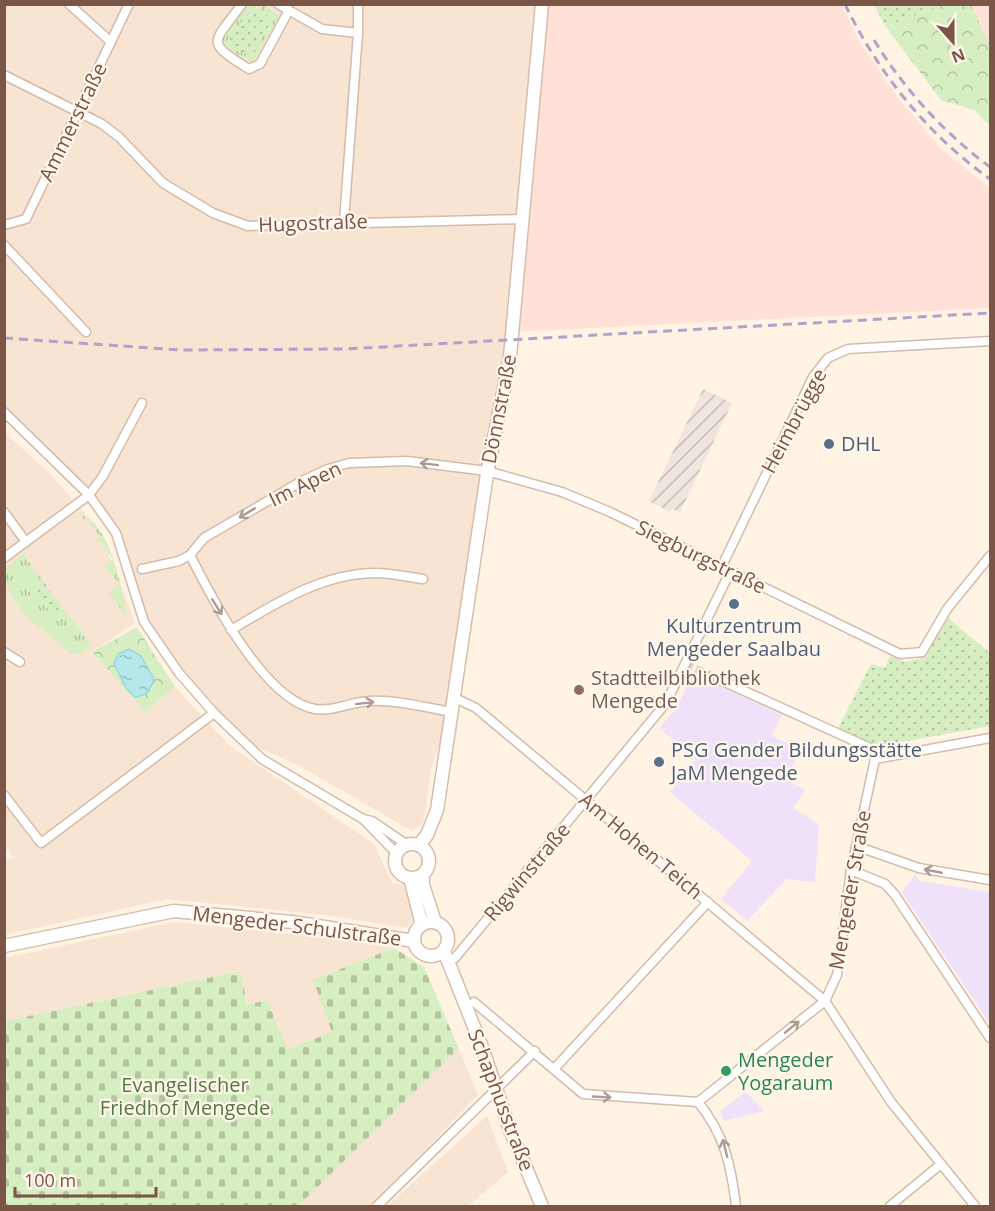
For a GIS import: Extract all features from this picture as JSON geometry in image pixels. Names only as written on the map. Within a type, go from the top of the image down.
[{"type":"street","points":[[69,4],[111,42]]},
{"type":"street","name":"Ammerstraße","points":[[4,225],[26,219],[129,4]]},
{"type":"street","points":[[242,4],[217,38],[217,45],[220,51],[249,69],[260,64],[288,12]]},
{"type":"street","points":[[278,4],[288,12],[322,29],[358,33]]},
{"type":"street","points":[[344,222],[358,33],[358,4]]},
{"type":"street","name":"Dönnstraße","points":[[417,877],[428,867],[412,849],[438,826],[436,810],[453,697],[488,471],[510,357],[542,4]]},
{"type":"street","name":"Hugostraße","points":[[4,75],[102,124],[120,137],[163,183],[213,213],[248,226],[524,219]]},
{"type":"street","points":[[4,245],[86,332]]},
{"type":"street","name":"Heimbrügge","points":[[725,570],[813,376],[828,358],[848,349],[990,341]]},
{"type":"street","points":[[4,558],[88,495],[103,476],[142,403]]},
{"type":"street","points":[[4,412],[88,495],[119,539],[144,622],[179,673],[214,713],[262,759],[412,849],[396,867],[401,875],[417,877],[423,885],[428,924]]},
{"type":"street","name":"Im Apen","points":[[142,569],[179,561],[190,555],[204,538],[302,481],[328,469],[349,463],[385,460],[488,471]]},
{"type":"street","name":"Siegburgstraße","points":[[488,471],[562,492],[596,506],[900,654],[917,654],[926,647],[947,609],[990,556]]},
{"type":"street","points":[[4,512],[26,542]]},
{"type":"street","points":[[190,555],[231,630],[275,683],[307,707],[330,709],[371,701],[452,712]]},
{"type":"street","name":"Rigwinstraße","points":[[455,958],[666,703],[725,570]]},
{"type":"street","points":[[231,630],[290,596],[339,578],[378,573],[423,579]]},
{"type":"street","points":[[4,652],[20,662]]},
{"type":"street","points":[[718,679],[870,748],[875,759],[990,738]]},
{"type":"street","name":"Am Hohen Teich","points":[[453,697],[476,708],[825,1001],[891,1102],[975,1206]]},
{"type":"street","points":[[4,795],[41,843],[214,713]]},
{"type":"street","name":"Mengeder Straße","points":[[698,1102],[825,1001],[837,975],[851,870],[875,759]]},
{"type":"street","points":[[856,846],[919,868],[990,879]]},
{"type":"street","points":[[851,870],[885,884],[896,895],[990,1038]]},
{"type":"street","points":[[554,1069],[708,902]]},
{"type":"street","name":"Mengeder Schulstraße","points":[[4,946],[174,911],[292,922],[414,941]]},
{"type":"street","points":[[428,924],[448,933],[449,942],[440,954],[421,954],[414,941],[416,932],[428,924]]},
{"type":"street","name":"Schaphusstraße","points":[[440,954],[457,981],[459,994],[542,1206]]},
{"type":"street","points":[[474,1002],[535,1052],[571,1086],[589,1096],[698,1102],[715,1123],[724,1142],[736,1206]]},
{"type":"street","points":[[377,1206],[535,1052]]},
{"type":"street","points":[[890,1206],[941,1164]]},
{"type":"shaded area","points":[[4,5],[542,5],[517,287],[452,712],[431,767],[425,816],[422,824],[412,831],[298,765],[238,738],[214,713],[144,622],[131,572],[105,518],[5,412]]},
{"type":"shaded area","points":[[542,5],[842,5],[859,41],[898,98],[942,150],[990,188],[990,308],[512,332]]},
{"type":"shaded area","points":[[971,5],[990,5],[990,45]]},
{"type":"shaded area","points":[[703,389],[732,403],[680,512],[672,509],[670,512],[649,501]]},
{"type":"shaded area","points":[[4,432],[47,471],[99,529],[135,623],[92,652],[145,712],[175,687],[230,746],[374,844],[392,883],[403,885],[409,895],[414,919],[406,928],[324,915],[167,899],[5,935],[5,860],[14,858],[4,846]]},
{"type":"shaded area","points":[[692,673],[782,715],[772,736],[800,749],[786,780],[805,790],[793,808],[819,824],[815,882],[787,879],[747,921],[721,899],[752,861],[670,792],[696,760],[659,728],[676,709]]},
{"type":"shaded area","points":[[915,874],[919,881],[990,892],[990,1024],[902,892]]},
{"type":"shaded area","points":[[174,922],[355,941],[394,948],[314,980],[332,1032],[286,1049],[267,1000],[248,1005],[241,971],[5,1021],[4,958]]},
{"type":"shaded area","points":[[459,1049],[478,1095],[370,1206],[298,1206]]},
{"type":"shaded area","points":[[746,1092],[764,1111],[724,1121],[720,1111]]},
{"type":"shaded area","points":[[487,1116],[508,1172],[468,1206],[387,1206]]},
{"type":"green space","points":[[248,5],[257,5],[227,42],[272,19],[259,10],[263,5],[280,16],[253,62],[223,48],[222,40]]},
{"type":"green space","points":[[874,5],[940,5],[886,27]]},
{"type":"green space","points":[[940,5],[971,5],[990,45],[990,126],[974,110],[941,100],[886,27]]},
{"type":"green space","points":[[254,6],[272,19],[252,57],[227,42]]},
{"type":"green space","points":[[80,514],[91,521],[100,530],[107,543],[113,557],[117,572],[127,614],[125,615],[108,593],[119,584],[106,567],[96,572],[113,559],[99,540],[81,552],[100,537],[87,519],[67,533],[84,520]]},
{"type":"green space","points":[[23,554],[41,578],[29,591],[55,614],[63,608],[93,646],[78,654],[71,654],[28,617],[19,606],[11,595],[4,569]]},
{"type":"green space","points":[[41,578],[63,608],[55,615],[29,591]]},
{"type":"green space","points":[[947,617],[990,653],[990,726],[874,747],[838,728],[871,664],[885,668],[890,656],[905,662],[921,658]]},
{"type":"green space","points":[[137,627],[175,687],[145,712],[92,652]]},
{"type":"green space","name":"Evangelischer Friedhof Mengede","points":[[394,948],[424,967],[459,1049],[298,1206],[5,1206],[5,1021],[241,971],[247,1005],[267,1000],[287,1049],[332,1032],[313,980]]},
{"type":"water","points":[[129,649],[141,656],[154,679],[148,692],[135,697],[127,689],[114,664],[118,654]]},
{"type":"tunnel","points":[[685,664],[718,679]]},
{"type":"railway","points":[[845,4],[873,54],[907,101],[946,143],[990,179]]},
{"type":"railway","points":[[874,40],[898,76],[926,109],[957,140],[990,167]]},
{"type":"railway","points":[[4,338],[181,350],[346,349],[990,313]]},
{"type":"place","name":"DHL","points":[[829,444]]},
{"type":"place","name":"Kulturzentrum Mengeder Saalbau","points":[[734,604]]},
{"type":"place","name":"Stadtteilbibliothek Mengede","points":[[579,690]]},
{"type":"place","name":"PSG Gender Bildungsstätte JaM Mengede","points":[[659,762]]},
{"type":"place","name":"Mengeder Yogaraum","points":[[726,1071]]}]
